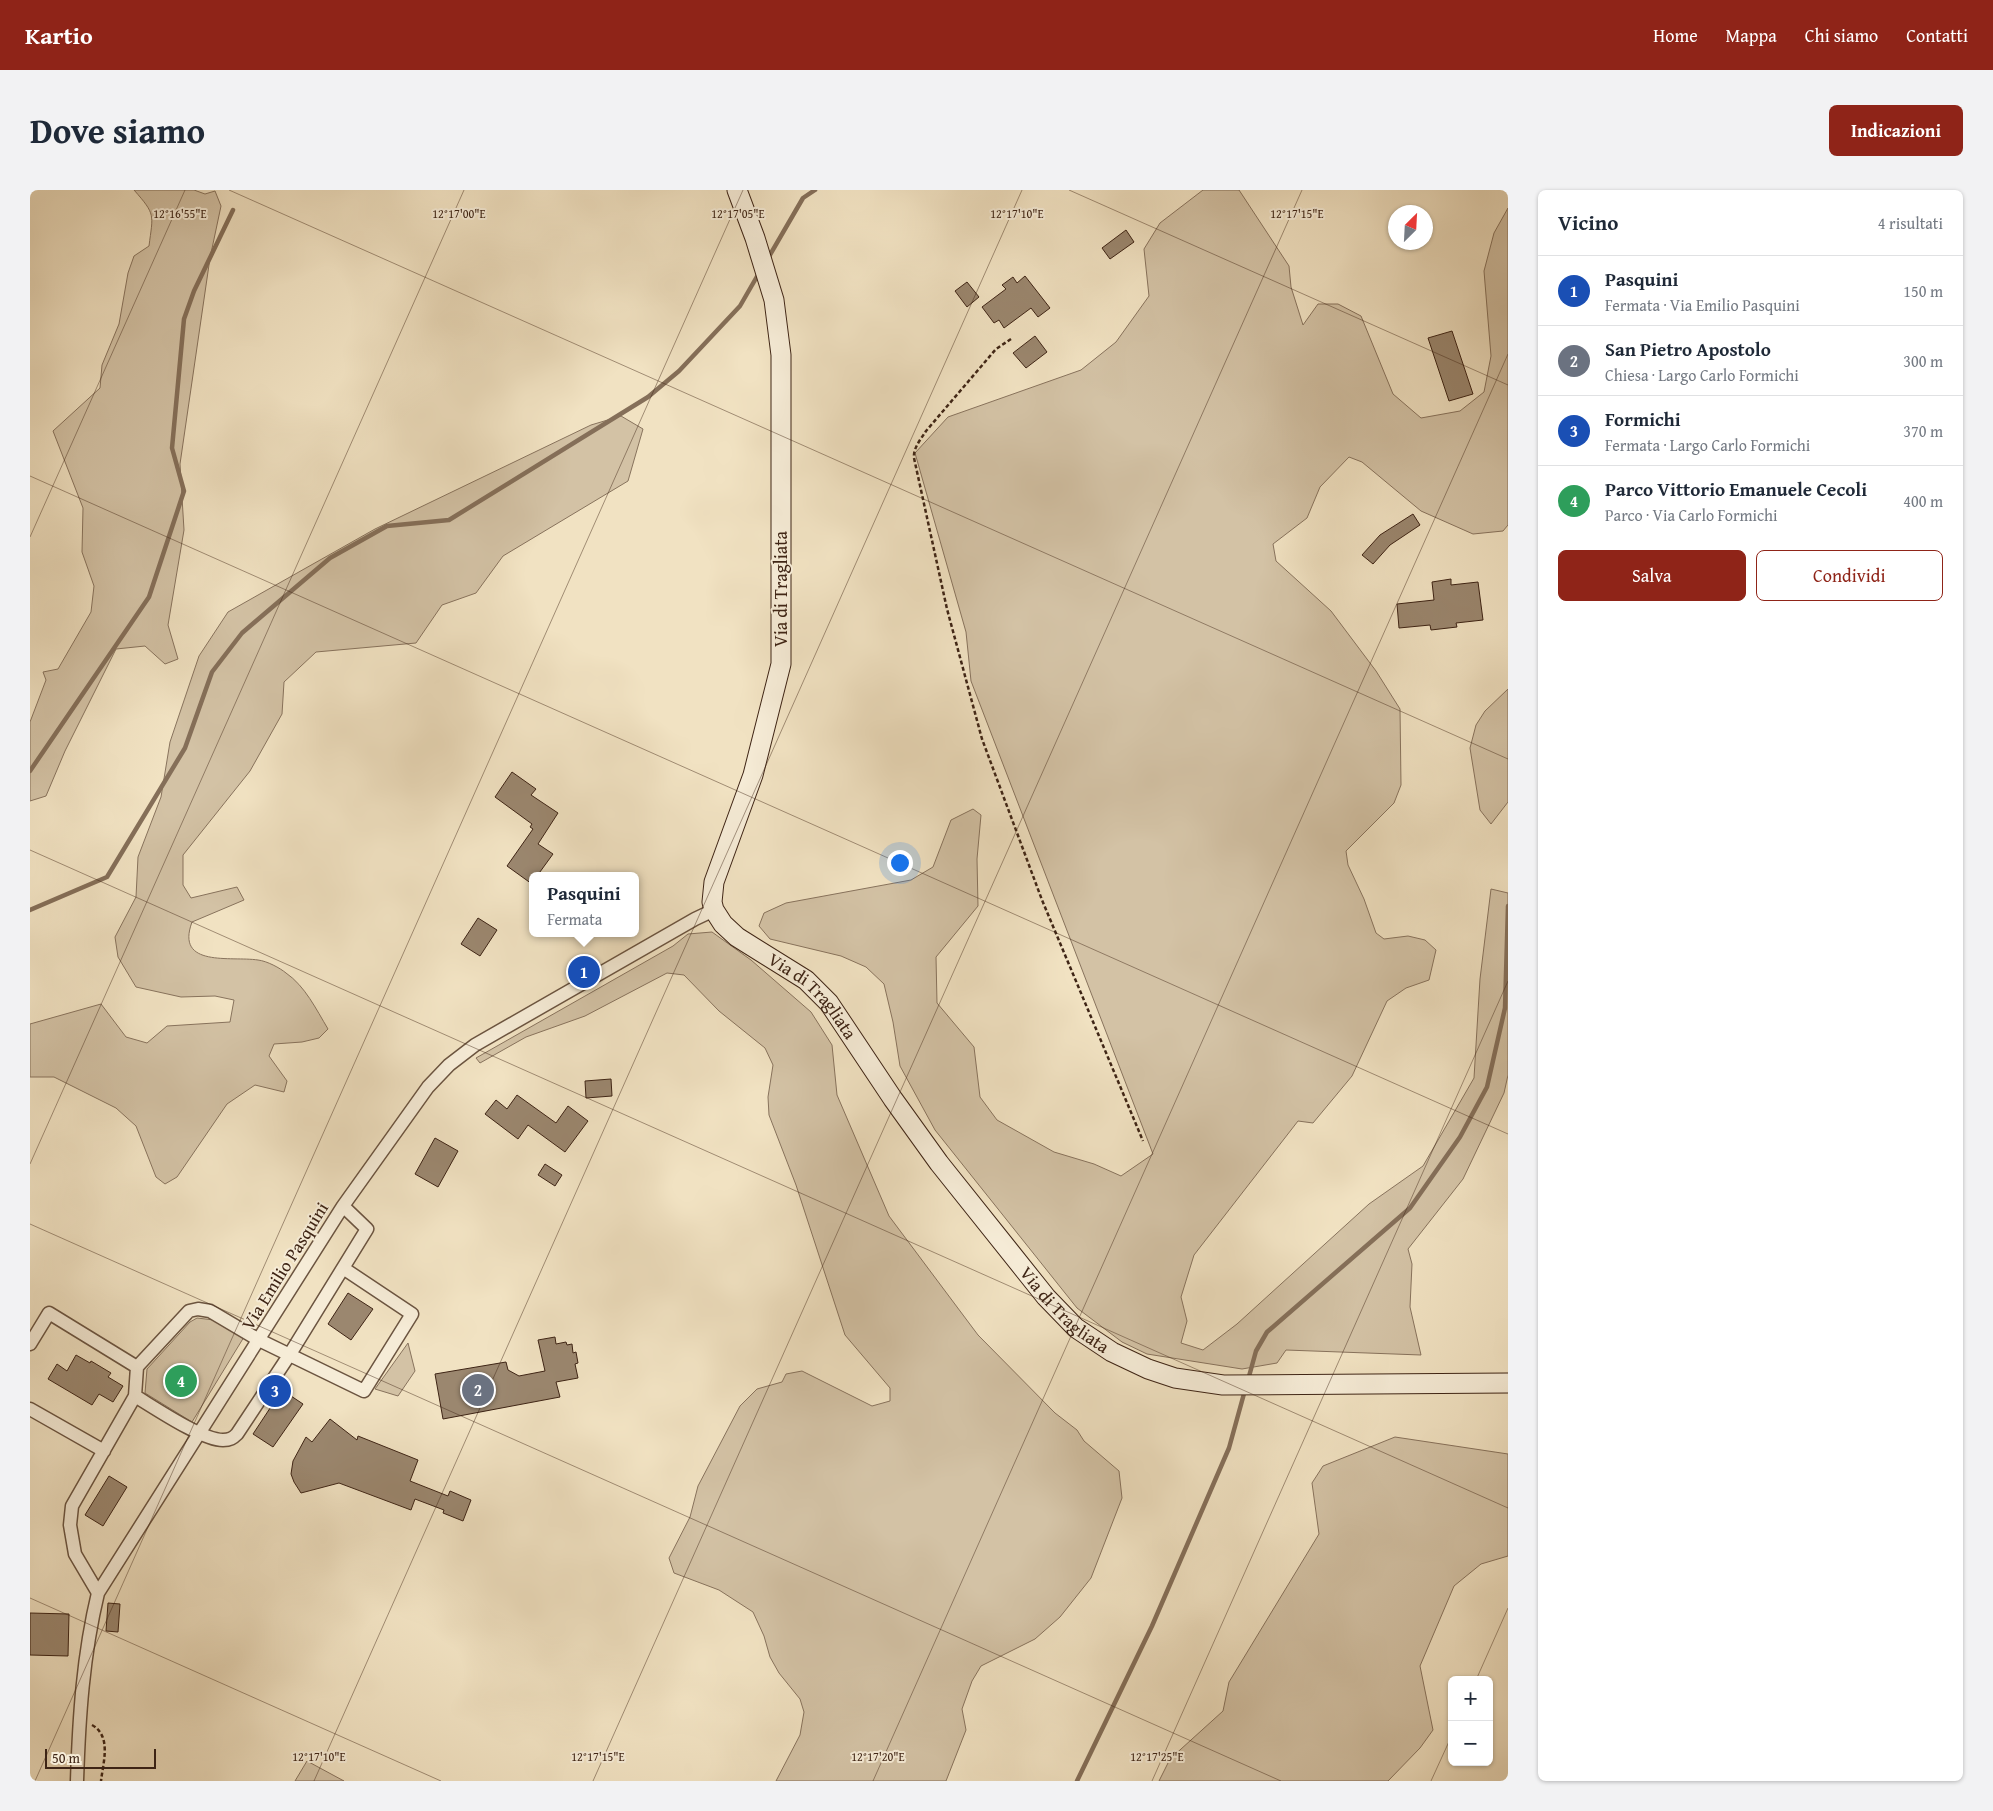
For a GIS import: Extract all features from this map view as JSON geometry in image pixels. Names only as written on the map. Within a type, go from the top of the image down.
[{"type":"street","name":"Via di Tragliata","points":[[741,192],[774,300],[781,355],[781,664],[753,775],[714,882],[712,898],[714,910],[723,924],[738,937],[806,980],[829,1003],[892,1099],[939,1163],[1040,1289],[1076,1328],[1112,1352],[1148,1369],[1175,1378],[1223,1385],[1508,1383]]},
{"type":"street","name":"Via Emilio Pasquini","points":[[77,1781],[79,1721],[88,1633],[98,1593],[343,1206],[418,1100],[449,1065],[475,1045],[695,919],[714,910]]},
{"type":"street","points":[[135,1396],[199,1433],[221,1441],[230,1440],[237,1434],[290,1354],[367,1229],[343,1206]]},
{"type":"street","points":[[98,1593],[75,1554],[70,1525],[72,1506],[135,1396],[137,1367],[189,1311],[198,1309],[210,1311],[259,1340],[364,1391],[412,1314],[343,1268]]},
{"type":"street","points":[[30,1344],[49,1313],[137,1367]]},
{"type":"street","points":[[30,1409],[104,1451]]},
{"type":"path","points":[[1011,340],[996,349],[926,431],[913,454],[947,609],[982,739],[1042,900],[1143,1141]]},
{"type":"path","points":[[79,1721],[97,1728],[103,1736],[105,1744],[101,1781]]},
{"type":"shaded area","points":[[134,190],[194,190],[205,194],[215,191],[221,206],[210,258],[180,464],[184,530],[168,625],[178,659],[165,664],[145,646],[116,649],[65,751],[46,796],[30,801],[30,722],[46,680],[43,672],[58,669],[91,612],[94,586],[82,552],[83,508],[53,431],[100,388],[102,365],[119,324],[128,273],[134,256],[149,246],[151,215]]},
{"type":"shaded area","points":[[1203,190],[1239,190],[1289,266],[1291,287],[1303,325],[1318,304],[1338,304],[1361,316],[1393,394],[1421,418],[1460,411],[1484,392],[1491,356],[1484,271],[1494,233],[1508,208],[1508,525],[1503,531],[1473,534],[1421,511],[1362,462],[1349,457],[1320,487],[1307,518],[1273,544],[1276,561],[1331,611],[1376,671],[1400,709],[1401,785],[1394,803],[1346,851],[1348,865],[1364,899],[1376,933],[1384,939],[1408,936],[1425,940],[1436,950],[1429,980],[1406,988],[1387,1001],[1352,1076],[1313,1123],[1298,1121],[1194,1255],[1181,1297],[1187,1321],[1181,1343],[1203,1350],[1237,1324],[1369,1204],[1423,1166],[1474,1078],[1480,979],[1491,889],[1508,893],[1508,1075],[1504,1093],[1463,1179],[1408,1249],[1412,1264],[1410,1307],[1421,1355],[1286,1350],[1277,1363],[1242,1369],[1147,1354],[1122,1342],[1077,1308],[935,1130],[900,1066],[893,1022],[884,984],[866,967],[841,956],[770,939],[759,926],[764,913],[786,903],[911,880],[933,867],[951,820],[973,809],[981,815],[977,859],[978,906],[936,957],[937,1003],[974,1047],[980,1097],[997,1120],[1054,1152],[1094,1164],[1121,1176],[1153,1154],[971,681],[966,632],[915,453],[948,417],[1081,370],[1116,342],[1149,296],[1144,249],[1160,223]]},
{"type":"shaded area","points":[[621,416],[643,429],[628,481],[503,556],[476,593],[442,605],[416,643],[316,652],[284,682],[282,714],[250,771],[183,855],[183,885],[191,898],[237,887],[244,900],[192,922],[189,937],[191,947],[198,953],[208,957],[262,961],[280,969],[299,984],[328,1029],[319,1038],[302,1042],[274,1044],[269,1056],[287,1081],[284,1092],[255,1085],[227,1104],[177,1177],[165,1184],[156,1177],[136,1126],[116,1108],[54,1077],[30,1077],[30,1024],[101,1004],[126,1037],[147,1043],[167,1026],[230,1022],[234,1000],[215,996],[181,997],[136,987],[118,957],[115,937],[136,897],[138,857],[161,797],[170,742],[199,656],[228,612],[375,529],[591,425]]},
{"type":"shaded area","points":[[1508,689],[1508,802],[1491,824],[1480,810],[1470,748],[1476,725],[1485,711]]},
{"type":"shaded area","points":[[712,932],[751,960],[811,1012],[832,1045],[837,1095],[889,1216],[978,1335],[1055,1413],[1077,1430],[1084,1441],[1119,1471],[1122,1498],[1091,1578],[1060,1617],[1035,1639],[981,1666],[972,1681],[962,1709],[966,1730],[946,1781],[776,1781],[800,1735],[804,1712],[800,1699],[779,1673],[770,1657],[764,1636],[753,1612],[719,1590],[674,1573],[669,1558],[690,1517],[698,1486],[740,1406],[757,1389],[782,1382],[786,1374],[802,1371],[872,1406],[890,1401],[890,1388],[845,1335],[796,1185],[769,1115],[768,1097],[773,1065],[765,1048],[719,1011],[684,975],[667,973],[585,1016],[526,1037],[480,1063],[476,1058],[673,946],[688,934]]},
{"type":"shaded area","points":[[197,1318],[214,1320],[244,1337],[192,1422],[145,1393],[147,1369],[190,1322]]},
{"type":"shaded area","points":[[408,1343],[415,1371],[398,1396],[375,1389]]},
{"type":"shaded area","points":[[1395,1437],[1508,1454],[1508,1556],[1481,1564],[1454,1586],[1420,1666],[1433,1730],[1420,1748],[1388,1781],[1159,1781],[1170,1759],[1223,1711],[1229,1682],[1319,1534],[1312,1483],[1323,1466]]},
{"type":"shaded area","points":[[307,1761],[344,1781],[295,1781]]},
{"type":"building","points":[[1126,230],[1134,242],[1110,259],[1102,248]]},
{"type":"building","points":[[1025,276],[1050,308],[1038,317],[1031,308],[1004,328],[999,320],[994,323],[982,307],[1006,289],[1002,285],[1013,277],[1017,283]]},
{"type":"building","points":[[967,282],[979,297],[967,307],[955,291]]},
{"type":"building","points":[[1452,331],[1473,394],[1449,401],[1428,338]]},
{"type":"building","points":[[1035,336],[1047,352],[1026,368],[1013,353]]},
{"type":"building","points":[[1413,514],[1420,525],[1390,545],[1373,564],[1362,555],[1380,535]]},
{"type":"building","points":[[1451,579],[1451,585],[1478,582],[1483,620],[1456,623],[1457,627],[1431,630],[1430,625],[1399,628],[1397,604],[1434,600],[1432,582]]},
{"type":"building","points":[[512,772],[536,789],[531,795],[558,813],[538,844],[553,854],[540,872],[529,872],[529,882],[507,866],[533,829],[530,827],[532,824],[495,797]]},
{"type":"building","points":[[478,918],[497,930],[480,956],[461,944]]},
{"type":"building","points":[[611,1079],[612,1096],[586,1098],[585,1081]]},
{"type":"building","points":[[517,1095],[556,1123],[568,1106],[588,1121],[565,1152],[528,1125],[518,1139],[485,1114],[496,1100],[507,1109]]},
{"type":"building","points":[[435,1138],[458,1151],[438,1187],[415,1174]]},
{"type":"building","points":[[545,1164],[562,1175],[555,1186],[538,1175]]},
{"type":"building","points":[[348,1293],[373,1309],[351,1340],[328,1324]]},
{"type":"building","points":[[555,1337],[556,1344],[566,1342],[567,1345],[572,1344],[573,1353],[576,1352],[578,1363],[575,1364],[578,1378],[556,1382],[560,1397],[443,1419],[435,1374],[506,1362],[508,1370],[519,1376],[545,1371],[538,1340]]},
{"type":"building","points":[[76,1355],[90,1363],[91,1361],[111,1373],[108,1377],[123,1386],[113,1402],[99,1394],[92,1405],[48,1379],[57,1364],[67,1371]]},
{"type":"building","points":[[282,1390],[303,1404],[273,1447],[253,1434]]},
{"type":"building","points":[[330,1419],[357,1440],[358,1436],[418,1460],[410,1481],[448,1496],[450,1491],[471,1500],[463,1521],[443,1513],[444,1510],[415,1499],[411,1510],[339,1483],[301,1493],[291,1474],[293,1461],[306,1437],[312,1442]]},
{"type":"building","points":[[109,1476],[127,1487],[103,1526],[85,1515]]},
{"type":"building","points":[[108,1603],[120,1604],[118,1632],[106,1631]]},
{"type":"building","points":[[30,1613],[69,1614],[68,1656],[30,1655]]},
{"type":"waterway","points":[[767,260],[803,198],[815,190]]},
{"type":"waterway","points":[[30,771],[149,597],[184,491],[172,448],[184,319],[194,291],[233,210]]},
{"type":"waterway","points":[[30,910],[107,877],[185,748],[212,672],[242,633],[330,558],[387,526],[449,520],[648,397],[679,371],[740,306],[759,273]]},
{"type":"waterway","points":[[1248,1380],[1256,1351],[1267,1332],[1410,1208],[1460,1137],[1487,1087],[1505,1008],[1508,906]]},
{"type":"waterway","points":[[1077,1781],[1152,1626],[1229,1448],[1245,1390]]},
{"type":"place","name":"Pasquini","points":[[584,972]]},
{"type":"place","name":"Parco Vittorio Emanuele Cecoli","points":[[181,1381]]},
{"type":"place","name":"San Pietro Apostolo","points":[[478,1390]]},
{"type":"place","name":"Formichi","points":[[275,1391]]}]
